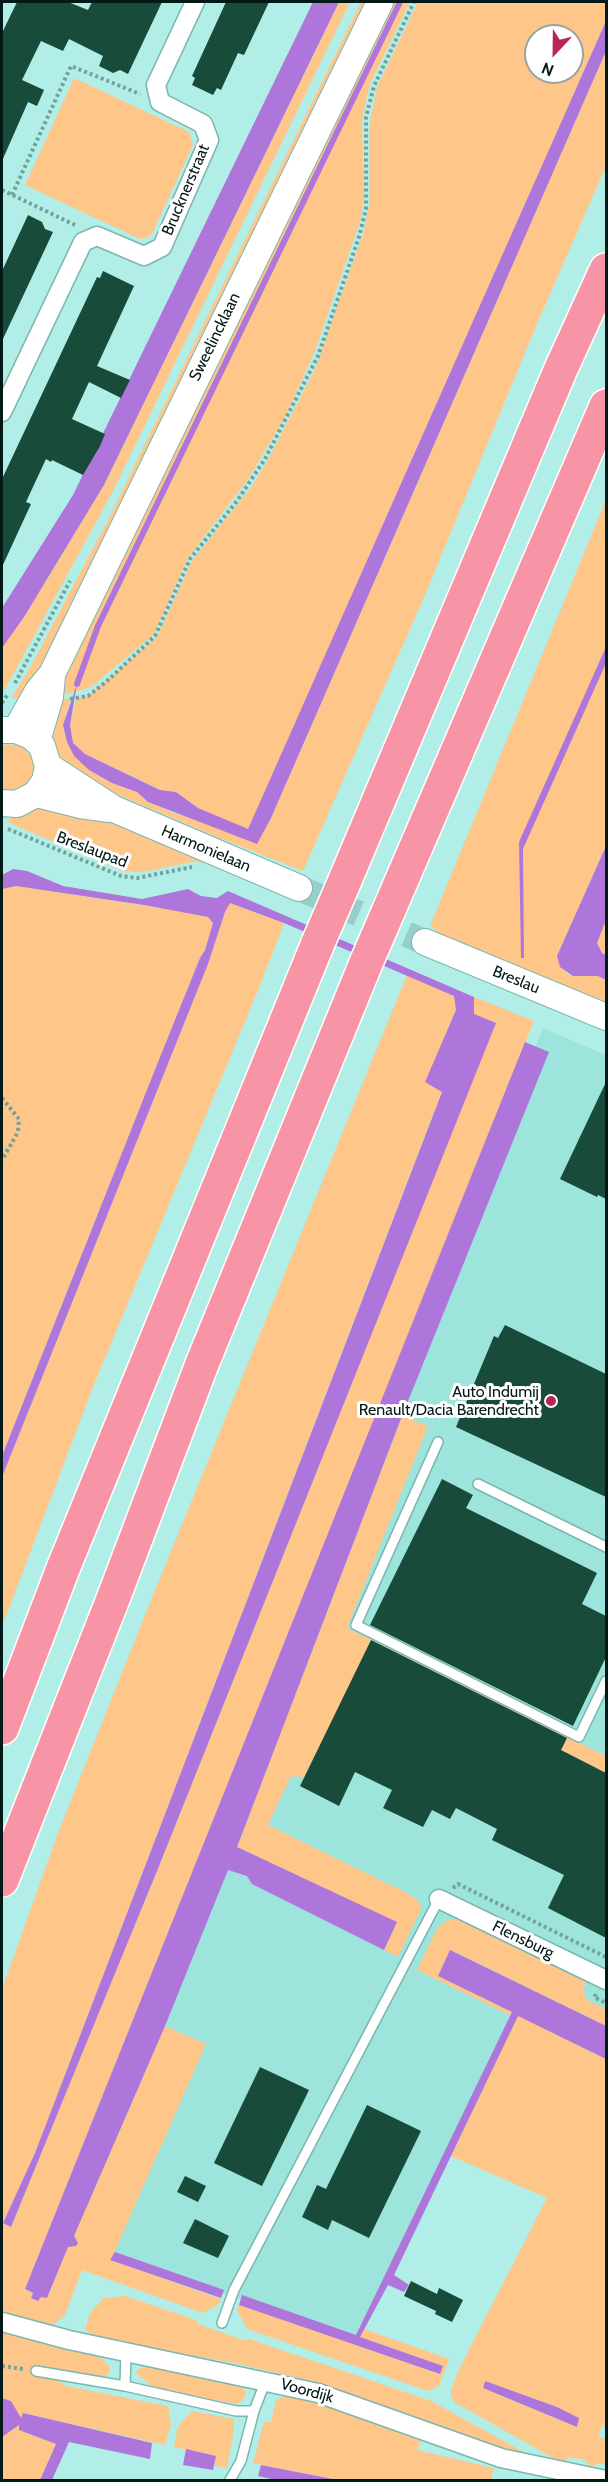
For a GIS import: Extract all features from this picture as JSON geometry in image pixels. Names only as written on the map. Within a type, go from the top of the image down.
[{"type":"highway","points":[[2,1728],[64,1566],[318,943],[560,371],[606,270]]},
{"type":"highway","points":[[2,1880],[113,1599],[202,1364],[366,963],[606,406]]},
{"type":"main road","name":"Sweelincklaan","points":[[18,734],[38,691],[52,674],[380,2]]},
{"type":"main road","points":[[5,815],[36,794],[45,781],[48,766],[45,753],[18,734]]},
{"type":"main road","name":"Harmonielaan","points":[[48,766],[114,809],[299,888]]},
{"type":"main road","name":"Harmonielaan","points":[[36,794],[80,805],[114,809]]},
{"type":"main road","name":"Breslau","points":[[425,942],[606,1017]]},
{"type":"street","points":[[160,102],[156,85],[195,2]]},
{"type":"street","name":"Brucknerstraat","points":[[97,236],[144,256],[162,247],[209,141],[203,124],[160,102]]},
{"type":"street","points":[[2,412],[83,243],[97,236]]},
{"type":"street","name":"Flensburg","points":[[439,1899],[606,1980]]},
{"type":"street","name":"Voordijk","points":[[2,2322],[126,2352],[318,2392],[501,2458],[606,2480]]},
{"type":"lane","points":[[438,1442],[356,1625],[579,1737],[606,1681]]},
{"type":"lane","points":[[478,1484],[606,1546]]},
{"type":"lane","points":[[222,2323],[234,2290],[439,1899]]},
{"type":"lane","points":[[125,2386],[126,2352]]},
{"type":"lane","points":[[36,2371],[125,2386],[236,2411],[254,2411]]},
{"type":"lane","points":[[230,2481],[242,2461],[254,2411],[266,2380]]},
{"type":"path","points":[[88,696],[155,636],[190,559],[237,501],[265,459],[318,356],[359,237],[366,209],[366,117],[374,86],[414,2]]},
{"type":"path","points":[[12,195],[71,66],[160,102]]},
{"type":"path","points":[[2,190],[97,236]]},
{"type":"path","points":[[2,704],[7,697]]},
{"type":"path","name":"Breslaupad","points":[[5,815],[121,876],[137,878],[199,868]]},
{"type":"path","points":[[2,1098],[19,1119],[18,1132],[2,1160]]},
{"type":"path","points":[[2,2366],[36,2371]]},
{"type":"shaded area","points":[[313,2],[339,2],[104,485],[24,617],[2,648],[2,608],[73,495]]},
{"type":"shaded area","points":[[339,2],[350,2],[113,491],[3,693],[2,648],[24,617],[104,485]]},
{"type":"shaded area","points":[[361,2],[368,2],[24,702],[12,697],[31,666],[109,518]]},
{"type":"shaded area","points":[[388,2],[410,2],[370,84],[362,120],[364,196],[361,219],[315,351],[285,417],[249,478],[188,558],[154,634],[91,687],[55,695]]},
{"type":"shaded area","points":[[418,2],[606,2],[606,21],[584,71],[584,24],[524,24],[524,84],[578,84],[248,830],[198,808],[176,792],[161,790],[85,754],[73,743],[70,725],[76,698],[89,695],[157,637],[192,561],[252,486],[316,367],[364,231],[369,204],[369,126],[377,87]]},
{"type":"shaded area","points":[[606,21],[606,51],[271,818],[257,844],[148,802],[137,792],[112,783],[89,770],[74,756],[67,742],[63,725],[77,684],[70,725],[73,743],[85,754],[160,790],[176,792],[198,808],[248,829],[578,84],[584,84],[584,71]]},
{"type":"shaded area","points":[[606,51],[606,166],[536,326],[425,595],[303,871],[88,782],[66,764],[56,751],[48,731],[54,701],[71,698],[63,725],[67,742],[89,770],[112,783],[137,792],[148,802],[257,843],[271,818]]},
{"type":"shaded area","points":[[74,78],[189,132],[193,145],[152,234],[147,238],[140,239],[25,185]]},
{"type":"shaded area","points":[[606,500],[606,846],[557,956],[565,972],[573,976],[598,976],[606,980],[606,1005],[450,940],[430,926]]},
{"type":"shaded area","points":[[606,647],[606,663],[523,849],[524,958],[521,958],[519,842]]},
{"type":"shaded area","points":[[9,744],[23,747],[33,758],[35,765],[35,773],[27,785],[14,791],[2,789],[2,746]]},
{"type":"shaded area","points":[[46,807],[93,815],[208,863],[192,862],[142,872],[123,871],[7,822],[14,815]]},
{"type":"shaded area","points":[[606,846],[606,920],[597,943],[602,953],[606,955],[606,980],[598,976],[573,976],[560,967],[557,956]]},
{"type":"shaded area","points":[[13,869],[27,871],[63,886],[142,899],[188,889],[201,896],[217,898],[228,891],[474,997],[474,1014],[496,1023],[157,1871],[11,2227],[3,2223],[35,2153],[442,1092],[425,1082],[456,1010],[454,996],[284,923],[230,903],[208,964],[2,1477],[2,1456],[156,1067],[205,950],[213,923],[208,917],[144,905],[16,886],[2,889],[2,875]]},
{"type":"shaded area","points":[[16,886],[187,912],[208,917],[213,923],[205,950],[156,1067],[2,1456],[2,889]]},
{"type":"shaded area","points":[[230,903],[284,923],[93,1387],[2,1627],[2,1477],[208,964]]},
{"type":"shaded area","points":[[606,920],[606,955],[602,953],[597,943]]},
{"type":"shaded area","points":[[407,975],[454,996],[456,1010],[426,1082],[442,1091],[35,2153],[3,2223],[11,2227],[157,1871],[495,1024],[474,1014],[474,997],[534,1021],[25,2289],[33,2294],[32,2298],[37,2301],[41,2296],[47,2298],[68,2247],[78,2243],[74,2236],[165,2026],[206,2044],[111,2260],[221,2299],[219,2304],[203,2313],[82,2270],[65,2315],[54,2324],[45,2324],[2,2312],[2,1989],[58,1833],[149,1605]]},
{"type":"shaded area","points":[[543,1028],[606,1055],[606,2040],[523,1999],[355,2341],[243,2300],[69,2247],[388,1412]]},
{"type":"shaded area","points":[[525,1042],[549,1052],[402,1416],[237,1847],[397,1922],[384,1950],[252,1884],[247,1876],[228,1870],[165,2026],[74,2236],[78,2243],[76,2246],[68,2247],[47,2298],[41,2297],[38,2301],[31,2298],[33,2293],[25,2289]]},
{"type":"shaded area","points":[[402,1416],[428,1426],[347,1628],[606,1756],[606,1773],[365,1654],[304,1777],[291,1776],[268,1825],[407,1893],[420,1902],[421,1909],[398,1957],[384,1950],[396,1922],[237,1847]]},
{"type":"shaded area","points":[[449,1919],[457,1919],[586,1982],[583,1988],[587,2000],[606,2009],[606,2026],[451,1950],[438,1976],[512,2012],[510,2015],[417,1970],[437,1928]]},
{"type":"shaded area","points":[[450,1950],[606,2026],[606,2059],[518,2016],[394,2275],[409,2285],[404,2292],[388,2285],[360,2337],[443,2366],[440,2374],[239,2305],[242,2295],[356,2335],[512,2012],[438,1976]]},
{"type":"shaded area","points":[[518,2015],[606,2059],[606,2427],[602,2426],[598,2436],[606,2440],[606,2463],[588,2466],[586,2460],[568,2457],[565,2463],[555,2459],[454,2402],[451,2390],[460,2367],[547,2198],[451,2156]],"holes":[[[485,2381],[557,2407],[577,2427],[483,2388]]]},
{"type":"shaded area","points":[[115,2252],[224,2290],[221,2298],[110,2260]]},
{"type":"shaded area","points":[[125,2296],[196,2320],[198,2324],[243,2340],[249,2339],[431,2401],[522,2451],[520,2453],[475,2441],[360,2397],[303,2379],[239,2364],[130,2344],[93,2335],[85,2330],[90,2313],[104,2298]]},
{"type":"shaded area","points":[[239,2305],[440,2374],[443,2366],[360,2337],[364,2329],[449,2359],[439,2386],[428,2391],[247,2329],[237,2310]]},
{"type":"shaded area","points":[[2,2331],[101,2358],[109,2365],[109,2373],[104,2377],[38,2366],[36,2375],[58,2380],[66,2386],[168,2406],[171,2425],[165,2445],[23,2413],[21,2419],[11,2401],[2,2398]]},
{"type":"shaded area","points":[[147,2366],[243,2386],[246,2395],[237,2404],[166,2391],[153,2387],[136,2373],[137,2370]]},
{"type":"shaded area","points":[[485,2381],[557,2407],[579,2418],[577,2427],[483,2388]]},
{"type":"shaded area","points":[[286,2395],[337,2409],[421,2441],[417,2450],[493,2468],[492,2480],[338,2480],[253,2463],[264,2422],[271,2422],[276,2400]]},
{"type":"shaded area","points":[[2,2398],[11,2401],[21,2418],[23,2413],[152,2443],[150,2459],[69,2442],[52,2480],[40,2480],[56,2444],[19,2430],[19,2425],[2,2437]]},
{"type":"shaded area","points":[[192,2411],[234,2419],[227,2468],[215,2466],[215,2456],[174,2447],[178,2426]]},
{"type":"shaded area","points":[[19,2424],[19,2430],[56,2444],[40,2480],[2,2480],[2,2437]]},
{"type":"shaded area","points":[[186,2449],[216,2456],[213,2470],[183,2465]]},
{"type":"shaded area","points":[[261,2465],[338,2480],[276,2480],[258,2476]]},
{"type":"building","points":[[17,2],[68,2],[88,10],[92,2],[162,2],[128,74],[120,70],[113,73],[99,66],[103,56],[69,39],[63,51],[41,41],[22,80],[44,90],[37,106],[28,102],[2,161],[2,33]]},
{"type":"building","points":[[226,2],[269,2],[244,55],[238,53],[221,90],[217,88],[213,95],[192,85],[195,78],[192,76]]},
{"type":"building","points":[[28,215],[42,222],[45,229],[53,232],[2,341],[2,271]]},
{"type":"building","points":[[103,271],[134,286],[97,366],[130,380],[121,398],[89,382],[72,419],[105,434],[100,446],[83,475],[46,459],[26,502],[31,504],[2,567],[2,479],[97,277],[100,278]]},
{"type":"building","points":[[606,1082],[606,1199],[560,1179]]},
{"type":"building","points":[[505,1325],[606,1374],[606,1497],[456,1427],[494,1336],[498,1338]]},
{"type":"building","points":[[442,1479],[473,1495],[466,1508],[597,1573],[582,1604],[606,1616],[606,1657],[573,1726],[370,1625]]},
{"type":"building","points":[[371,1640],[567,1738],[561,1750],[606,1773],[606,1938],[548,1908],[564,1875],[492,1840],[497,1829],[456,1808],[450,1819],[432,1810],[423,1827],[383,1808],[392,1790],[355,1772],[339,1806],[300,1786]]},
{"type":"building","points":[[260,2067],[309,2090],[262,2186],[214,2163]]},
{"type":"building","points":[[367,2105],[421,2131],[369,2238],[332,2220],[328,2230],[302,2217],[317,2185],[326,2189]]},
{"type":"building","points":[[185,2176],[206,2186],[198,2202],[177,2192]]},
{"type":"building","points":[[195,2219],[229,2236],[218,2258],[183,2243]]},
{"type":"building","points":[[411,2281],[437,2294],[439,2288],[463,2300],[452,2322],[435,2314],[436,2311],[404,2296]]},
{"type":"waterway","points":[[77,684],[98,626],[400,2]]},
{"type":"tunnel","points":[[299,888],[425,942]]},
{"type":"place","name":"Auto Indumij Renault/Dacia Barendrecht","points":[[551,1401]]}]
